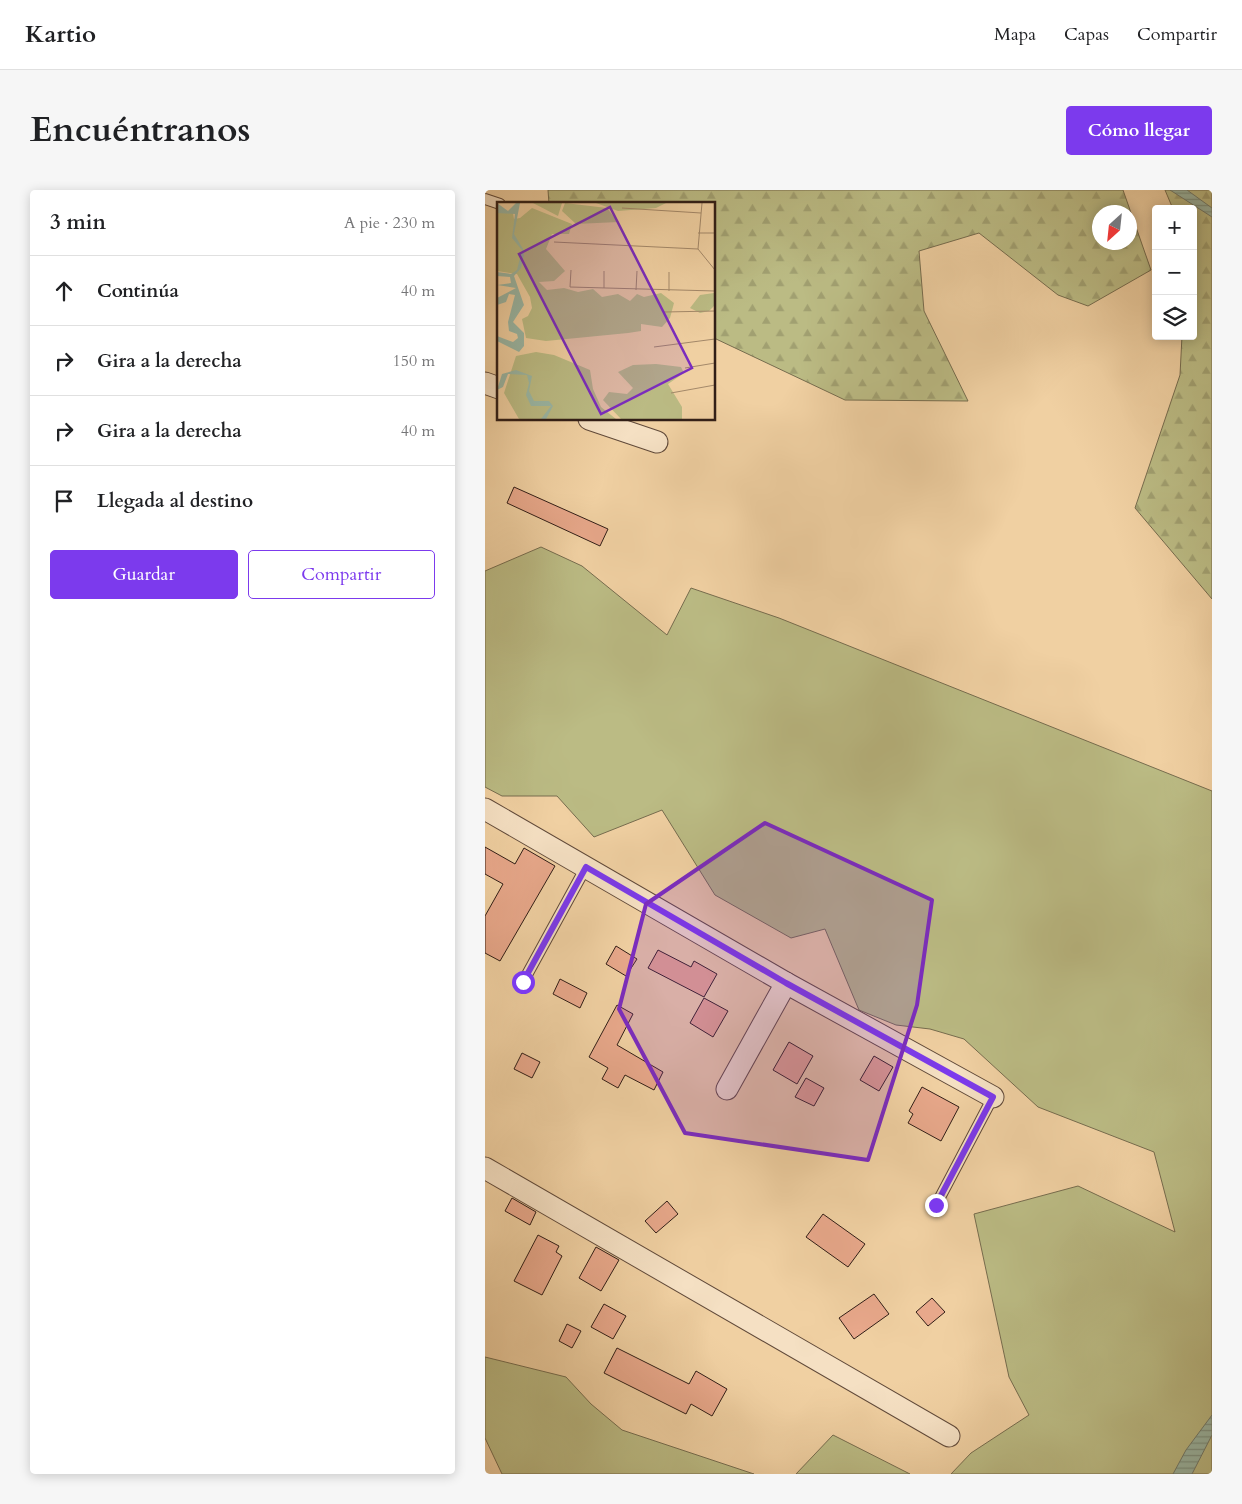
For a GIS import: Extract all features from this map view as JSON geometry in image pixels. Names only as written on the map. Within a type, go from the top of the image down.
[{"type":"street","points":[[485,383],[497,387]]},
{"type":"street","points":[[592,420],[657,442]]},
{"type":"street","points":[[485,809],[786,983],[993,1097]]},
{"type":"street","points":[[727,1089],[786,983]]},
{"type":"street","points":[[485,1168],[949,1436]]},
{"type":"lane","points":[[485,199],[497,203]]},
{"type":"lane","points":[[523,982],[586,867]]},
{"type":"lane","points":[[936,1205],[993,1097]]},
{"type":"highlighted area","points":[[765,823],[932,900],[917,1005],[868,1160],[685,1133],[619,1009],[646,904]]},
{"type":"green space","points":[[548,190],[1123,190],[1128,205],[1092,205],[1092,250],[1137,250],[1137,230],[1151,270],[1088,306],[1058,295],[979,233],[919,251],[924,311],[968,401],[845,400],[715,338],[715,202],[549,202]]},
{"type":"green space","points":[[1165,190],[1212,190],[1212,599],[1135,508],[1180,375],[1182,340],[1197,340],[1197,205],[1171,205]]},
{"type":"green space","points":[[541,547],[582,566],[667,635],[691,588],[779,618],[1212,791],[1212,1474],[951,1474],[971,1453],[1029,1415],[1009,1377],[974,1214],[1078,1186],[1175,1232],[1154,1152],[1038,1107],[964,1039],[930,1029],[896,1025],[859,1010],[825,929],[791,938],[715,895],[662,810],[594,837],[557,796],[502,796],[485,787],[485,571]]},
{"type":"green space","points":[[485,1357],[566,1377],[591,1404],[622,1430],[754,1474],[502,1474],[485,1438]]},
{"type":"green space","points":[[833,1435],[910,1474],[796,1474]]},
{"type":"shaded area","points":[[1170,190],[1187,190],[1212,208],[1212,217],[1197,207],[1197,205],[1193,205]]},
{"type":"shaded area","points":[[1212,1415],[1212,1435],[1192,1474],[1173,1474],[1186,1450]]},
{"type":"building","points":[[514,487],[608,529],[600,546],[507,503]]},
{"type":"building","points":[[485,847],[515,864],[524,848],[555,866],[500,961],[485,953],[485,916],[503,884],[485,874]]},
{"type":"building","points":[[616,946],[637,959],[626,976],[606,964]]},
{"type":"building","points":[[658,950],[691,967],[694,961],[717,974],[704,997],[648,968]]},
{"type":"building","points":[[560,979],[587,993],[580,1008],[553,994]]},
{"type":"building","points":[[704,998],[728,1011],[713,1037],[690,1023]]},
{"type":"building","points":[[617,1005],[633,1014],[617,1045],[663,1072],[654,1090],[625,1075],[618,1088],[602,1079],[608,1068],[589,1057]]},
{"type":"building","points":[[789,1042],[813,1056],[797,1084],[773,1070]]},
{"type":"building","points":[[522,1053],[540,1062],[532,1078],[514,1069]]},
{"type":"building","points":[[874,1056],[893,1067],[879,1091],[860,1080]]},
{"type":"building","points":[[806,1078],[824,1088],[814,1106],[795,1097]]},
{"type":"building","points":[[922,1087],[959,1107],[941,1141],[908,1123],[913,1114],[909,1111]]},
{"type":"building","points":[[512,1198],[536,1212],[530,1225],[505,1211]]},
{"type":"building","points":[[667,1201],[678,1214],[656,1233],[645,1221]]},
{"type":"building","points":[[823,1214],[865,1244],[848,1267],[806,1237]]},
{"type":"building","points":[[538,1235],[559,1246],[556,1252],[562,1256],[542,1295],[514,1281]]},
{"type":"building","points":[[596,1247],[619,1260],[601,1291],[579,1278]]},
{"type":"building","points":[[874,1294],[889,1314],[854,1339],[839,1318]]},
{"type":"building","points":[[932,1298],[945,1312],[928,1326],[916,1312]]},
{"type":"building","points":[[604,1304],[626,1316],[613,1339],[591,1327]]},
{"type":"building","points":[[567,1324],[581,1331],[572,1348],[559,1341]]},
{"type":"building","points":[[617,1348],[689,1384],[696,1371],[727,1389],[712,1416],[691,1404],[686,1414],[604,1373]]},
{"type":"route","points":[[523,982],[586,867],[786,983],[993,1097],[936,1205]]}]
